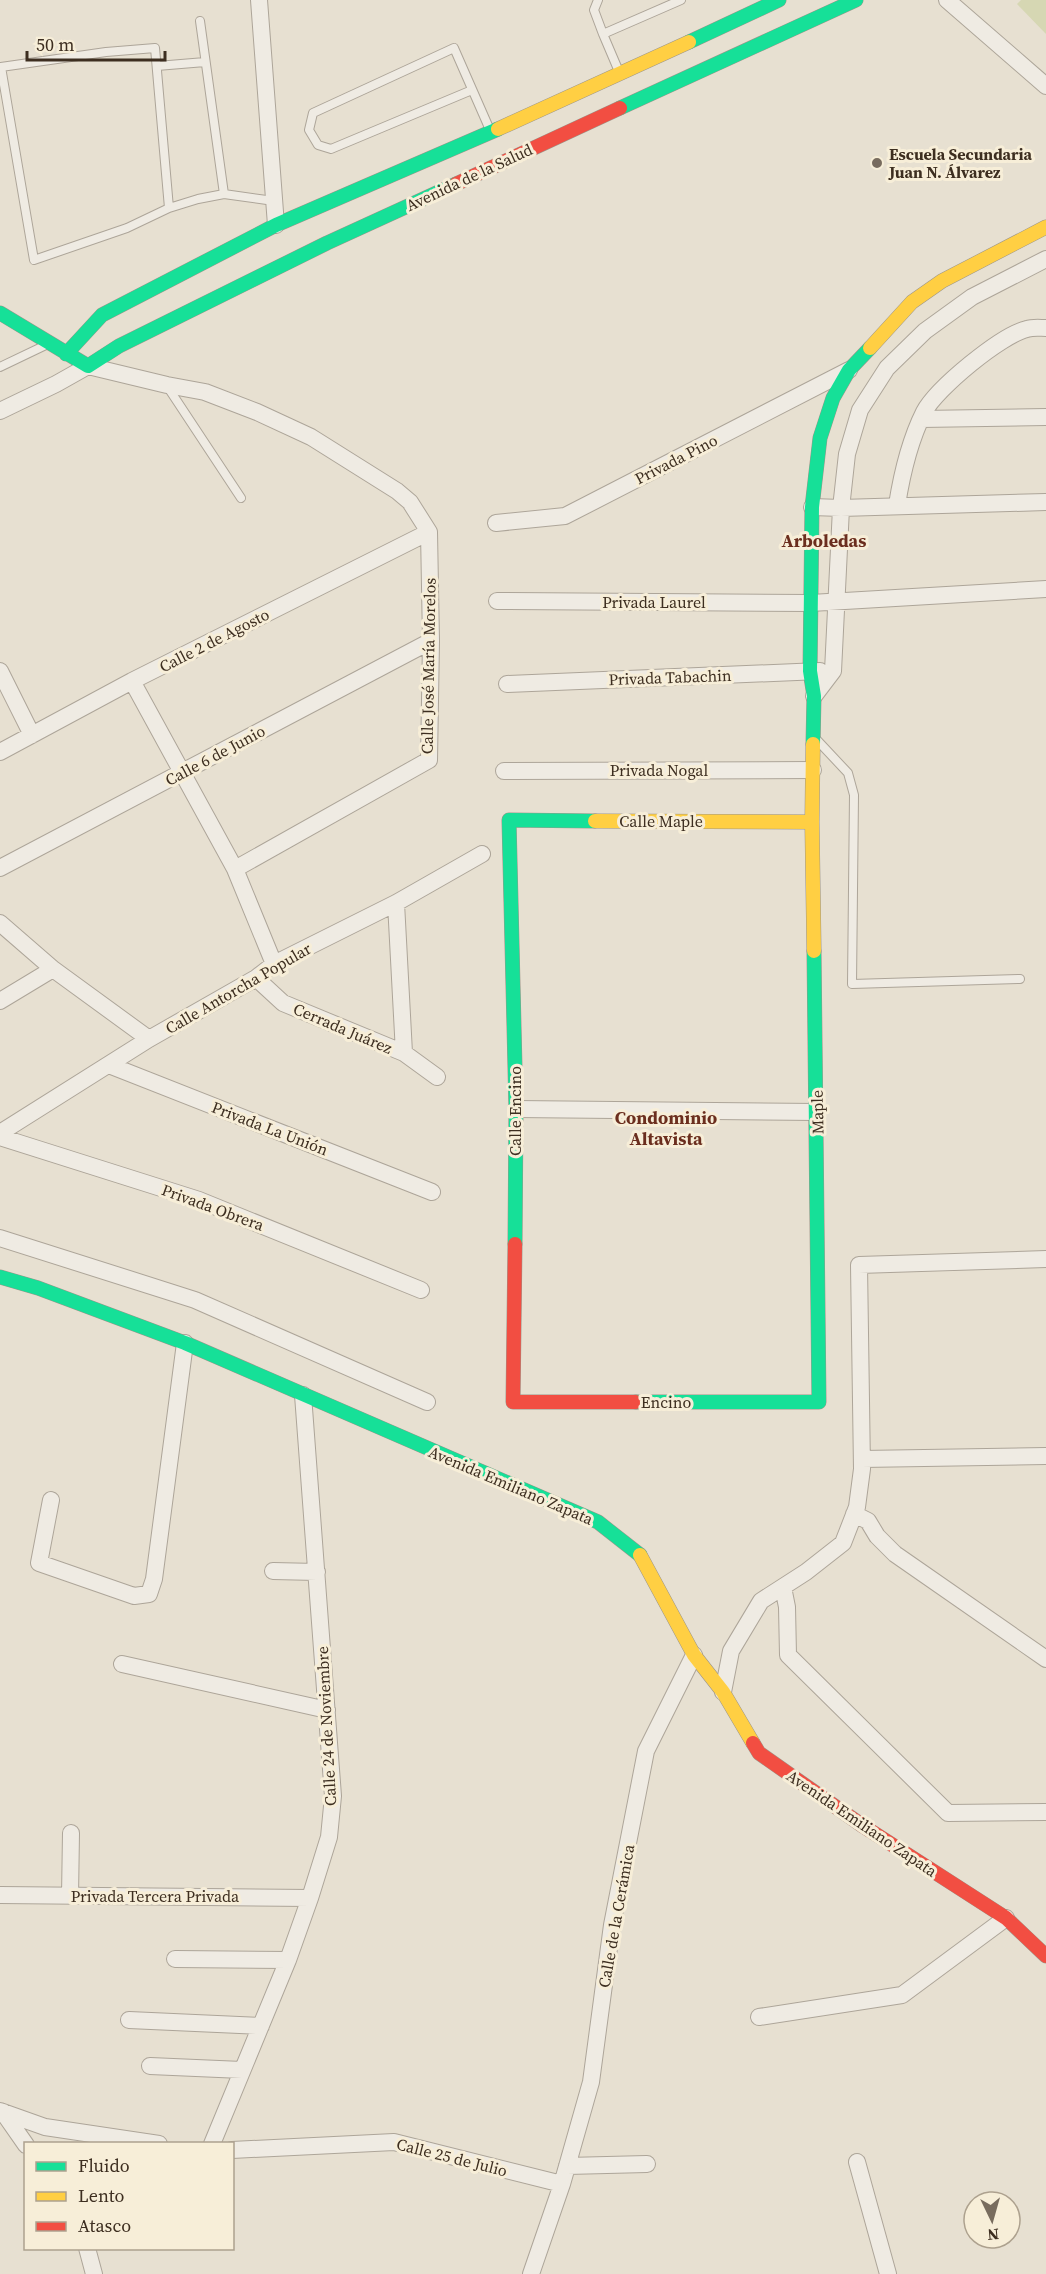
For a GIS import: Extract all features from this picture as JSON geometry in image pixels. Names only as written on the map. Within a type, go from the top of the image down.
[{"type":"street","points":[[259,0],[276,225]]},
{"type":"street","name":"Avenida de la Salud","points":[[66,354],[102,315],[276,225],[491,132],[779,0]]},
{"type":"street","name":"Avenida de la Salud","points":[[88,366],[119,346],[327,243],[856,0]]},
{"type":"street","points":[[947,0],[1046,86]]},
{"type":"street","name":"Maple","points":[[819,1402],[812,822],[814,696],[810,671],[812,507],[820,438],[833,398],[849,370],[912,302],[942,281],[1046,227]]},
{"type":"street","points":[[814,696],[833,671],[841,508],[847,454],[860,410],[887,368],[925,331],[972,297],[1046,259]]},
{"type":"street","points":[[0,314],[88,366],[205,392],[257,412],[310,437],[397,491],[410,502],[429,532]]},
{"type":"street","points":[[897,505],[904,462],[926,409],[984,351],[1026,329],[1046,328]]},
{"type":"street","points":[[56,384],[66,354]]},
{"type":"street","points":[[0,411],[88,366]]},
{"type":"street","name":"Privada Pino","points":[[496,523],[565,516],[849,370]]},
{"type":"street","points":[[921,419],[1046,417]]},
{"type":"street","points":[[812,507],[1046,502]]},
{"type":"street","name":"Calle José María Morelos","points":[[236,869],[429,760],[431,641],[429,532]]},
{"type":"street","name":"Calle 2 de Agosto","points":[[0,752],[132,681],[429,532]]},
{"type":"street","points":[[837,601],[1046,589]]},
{"type":"street","name":"Privada Laurel","points":[[497,601],[811,603],[837,601]]},
{"type":"street","name":"Calle 6 de Junio","points":[[0,868],[431,641]]},
{"type":"street","points":[[0,671],[32,735]]},
{"type":"street","name":"Privada Tabachin","points":[[507,684],[833,671]]},
{"type":"street","points":[[132,681],[236,869],[274,964]]},
{"type":"street","name":"Privada Nogal","points":[[504,771],[813,770]]},
{"type":"street","name":"Calle Maple","points":[[509,820],[812,822]]},
{"type":"street","name":"Calle Encino","points":[[509,820],[516,1109],[513,1402]]},
{"type":"street","name":"Calle Antorcha Popular","points":[[0,1135],[148,1039],[256,978],[274,964],[396,903],[482,854]]},
{"type":"street","name":"Cerrada Juárez","points":[[396,903],[404,1053]]},
{"type":"street","points":[[0,923],[53,969],[148,1039]]},
{"type":"street","points":[[0,1001],[53,969]]},
{"type":"street","name":"Cerrada Juárez","points":[[256,978],[284,1003],[404,1053],[437,1077]]},
{"type":"street","name":"Privada La Unión","points":[[109,1065],[432,1192]]},
{"type":"street","points":[[516,1109],[817,1112]]},
{"type":"street","name":"Privada Obrera","points":[[0,1135],[199,1200],[421,1290]]},
{"type":"street","points":[[0,1238],[195,1300],[427,1402]]},
{"type":"street","points":[[723,1692],[731,1651],[761,1601],[806,1572],[843,1543],[857,1507],[862,1460],[859,1265],[1046,1259]]},
{"type":"street","name":"Avenida Emiliano Zapata","points":[[0,1277],[38,1288],[185,1343],[598,1522],[643,1557],[694,1655],[723,1692],[759,1753],[863,1826],[1006,1918],[1044,1950]]},
{"type":"street","points":[[51,1500],[39,1563],[134,1596],[149,1594],[154,1579],[185,1343]]},
{"type":"street","name":"Calle 24 de Noviembre","points":[[213,2142],[288,1960],[329,1837],[332,1806],[327,1710],[303,1395]]},
{"type":"street","name":"Encino","points":[[513,1402],[819,1402]]},
{"type":"street","points":[[862,1460],[1046,1456]]},
{"type":"street","points":[[854,1514],[868,1521],[877,1536],[895,1554],[1046,1659]]},
{"type":"street","points":[[273,1571],[317,1572]]},
{"type":"street","points":[[783,1587],[787,1607],[788,1656],[948,1813],[1046,1812]]},
{"type":"street","name":"Calle de la Cerámica","points":[[531,2274],[562,2184],[591,2082],[612,1925],[646,1751],[694,1655]]},
{"type":"street","points":[[122,1664],[327,1710]]},
{"type":"street","points":[[70,1896],[71,1833]]},
{"type":"street","name":"Privada Tercera Privada","points":[[0,1895],[310,1898]]},
{"type":"street","points":[[759,2017],[902,1995],[1006,1918]]},
{"type":"street","points":[[175,1959],[288,1960]]},
{"type":"street","points":[[129,2020],[261,2026]]},
{"type":"street","points":[[150,2066],[242,2070]]},
{"type":"street","points":[[1,2112],[45,2127],[146,2142]]},
{"type":"street","points":[[1,2112],[24,2142]]},
{"type":"street","name":"Calle 25 de Julio","points":[[234,2150],[394,2142],[562,2184]]},
{"type":"street","points":[[857,2162],[888,2274]]},
{"type":"street","points":[[567,2166],[647,2164]]},
{"type":"street","points":[[88,2250],[94,2274]]},
{"type":"lane","points":[[598,0],[594,10],[620,74]]},
{"type":"lane","points":[[603,34],[681,0]]},
{"type":"lane","points":[[200,21],[224,194]]},
{"type":"lane","points":[[170,208],[155,48],[1,67],[34,260],[127,228],[170,208],[224,194],[274,201]]},
{"type":"lane","points":[[472,90],[331,149],[318,145],[309,130],[313,113],[454,48],[491,132]]},
{"type":"lane","points":[[157,66],[205,62]]},
{"type":"lane","points":[[0,367],[48,344]]},
{"type":"lane","points":[[166,385],[241,498]]},
{"type":"lane","points":[[813,736],[848,773],[854,795],[852,984],[1020,979]]},
{"type":"green space","points":[[1021,0],[1046,0],[1046,34],[1017,4]]},
{"type":"traffic: fast","points":[[689,42],[779,0]]},
{"type":"traffic: fast","points":[[620,108],[856,0]]},
{"type":"traffic: fast","points":[[66,354],[102,315],[276,225],[498,129]]},
{"type":"traffic: fast","points":[[0,313],[88,366],[119,346],[327,243],[456,184]]},
{"type":"traffic: fast","points":[[813,744],[814,696],[810,671],[812,507],[820,438],[833,398],[849,370],[870,348]]},
{"type":"traffic: fast","points":[[515,1244],[516,1109],[509,820],[595,821]]},
{"type":"traffic: fast","points":[[636,1402],[819,1402],[814,951]]},
{"type":"traffic: fast","points":[[0,1277],[38,1288],[185,1343],[598,1522],[640,1555]]},
{"type":"traffic: slow","points":[[498,129],[689,42]]},
{"type":"traffic: slow","points":[[870,348],[912,302],[942,281],[1046,227]]},
{"type":"traffic: slow","points":[[813,744],[814,951]]},
{"type":"traffic: slow","points":[[595,821],[812,822]]},
{"type":"traffic: slow","points":[[640,1555],[694,1655],[723,1692],[753,1743]]},
{"type":"traffic: jam","points":[[456,184],[620,108]]},
{"type":"traffic: jam","points":[[515,1244],[513,1402],[636,1402]]},
{"type":"traffic: jam","points":[[753,1743],[759,1753],[863,1826],[1006,1918],[1046,1956]]},
{"type":"place","name":"Escuela Secundaria Juan N. Álvarez","points":[[877,163]]},
{"type":"district","name":"Arboledas","points":[[824,541]]},
{"type":"district","name":"Condominio Altavista","points":[[666,1128]]}]
